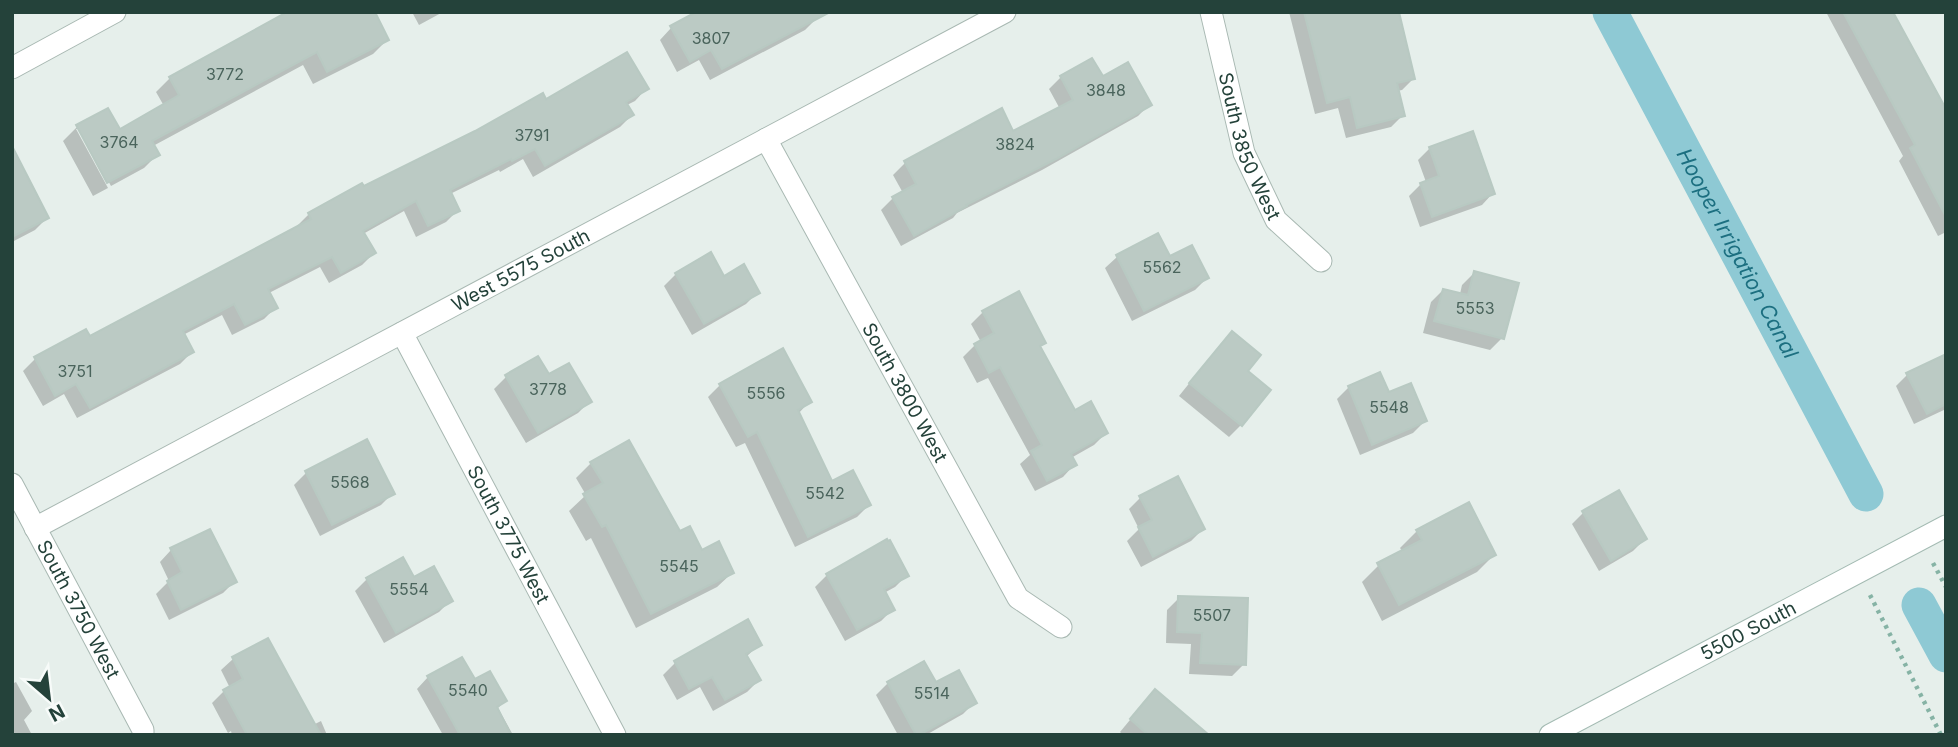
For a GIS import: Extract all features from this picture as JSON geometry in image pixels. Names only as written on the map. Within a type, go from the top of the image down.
[{"type":"street","points":[[12,68],[115,12]]},
{"type":"street","name":"West 5575 South","points":[[35,528],[1005,12]]},
{"type":"street","name":"South 3850 West","points":[[1212,12],[1244,153],[1276,219],[1321,261]]},
{"type":"street","name":"South 3800 West","points":[[766,139],[1018,598],[1061,627]]},
{"type":"street","name":"South 3775 West","points":[[402,332],[615,735]]},
{"type":"street","name":"South 3750 West","points":[[12,484],[143,730],[143,735]]},
{"type":"street","name":"5500 South","points":[[1550,735],[1946,526]]},
{"type":"path","points":[[1858,572],[1941,735]]},
{"type":"building","points":[[287,12],[375,12],[389,40],[327,72],[317,52],[152,141],[160,155],[107,183],[76,125],[108,108],[120,129],[179,95],[169,77]]},
{"type":"building","points":[[696,12],[830,12],[722,69],[711,50],[690,62],[670,26]]},
{"type":"building","points":[[1304,12],[1399,12],[1415,79],[1397,83],[1405,116],[1357,128],[1350,97],[1327,103]]},
{"type":"building","points":[[1843,12],[1893,12],[1946,109],[1946,217],[1910,148],[1915,145]]},
{"type":"building","points":[[627,52],[649,89],[626,102],[634,115],[545,166],[535,149],[450,190],[460,211],[428,226],[416,201],[363,231],[376,253],[341,273],[332,257],[268,289],[278,308],[245,325],[234,304],[183,331],[194,352],[90,408],[76,384],[55,396],[34,357],[86,329],[90,336],[311,219],[308,213],[362,183],[364,186],[475,131],[543,93],[546,99]]},
{"type":"building","points":[[1092,58],[1103,76],[1128,62],[1152,105],[914,236],[892,197],[916,184],[904,161],[1002,108],[1013,131],[1073,100],[1060,76]]},
{"type":"building","points":[[1473,131],[1495,194],[1432,217],[1420,183],[1439,176],[1429,147]]},
{"type":"building","points":[[12,146],[49,218],[12,237]]},
{"type":"building","points":[[1158,233],[1170,256],[1192,245],[1209,278],[1144,311],[1116,255]]},
{"type":"building","points":[[711,252],[724,276],[744,264],[760,293],[704,324],[675,273]]},
{"type":"building","points":[[1474,271],[1519,283],[1504,339],[1434,321],[1443,289],[1468,295]]},
{"type":"building","points":[[1019,291],[1046,343],[1040,346],[1075,410],[1091,401],[1108,433],[1071,454],[1077,465],[1047,481],[1031,451],[1042,445],[1000,367],[989,373],[974,344],[994,333],[982,311]]},
{"type":"building","points":[[1232,331],[1261,355],[1248,371],[1271,390],[1242,426],[1189,383]]},
{"type":"building","points":[[783,348],[812,402],[798,410],[832,481],[853,470],[871,505],[808,537],[757,432],[748,437],[719,384]]},
{"type":"building","points":[[1946,354],[1946,404],[1927,414],[1906,373]]},
{"type":"building","points":[[538,356],[549,374],[569,363],[592,402],[538,433],[505,375]]},
{"type":"building","points":[[1380,372],[1389,392],[1411,383],[1427,421],[1372,445],[1348,386]]},
{"type":"building","points":[[367,439],[395,494],[332,525],[305,471]]},
{"type":"building","points":[[629,440],[680,531],[690,526],[702,550],[719,541],[734,573],[651,614],[606,525],[602,527],[583,494],[603,483],[590,462]]},
{"type":"building","points":[[1178,476],[1205,529],[1153,557],[1138,527],[1152,520],[1139,496]]},
{"type":"building","points":[[1619,490],[1647,539],[1611,561],[1582,511]]},
{"type":"building","points":[[1469,502],[1496,555],[1399,605],[1377,563],[1422,540],[1416,530]]},
{"type":"building","points":[[210,529],[237,582],[181,610],[167,581],[182,572],[170,548]]},
{"type":"building","points":[[887,539],[909,576],[884,589],[895,610],[857,630],[826,574]]},
{"type":"building","points":[[403,557],[414,577],[434,566],[453,601],[396,633],[366,578]]},
{"type":"building","points":[[1178,596],[1248,598],[1246,665],[1200,663],[1202,633],[1177,632]]},
{"type":"building","points":[[748,619],[762,645],[746,654],[761,680],[725,700],[712,677],[689,689],[674,661]]},
{"type":"building","points":[[268,638],[321,735],[247,735],[223,690],[243,679],[232,657]]},
{"type":"building","points":[[462,657],[475,679],[490,671],[507,701],[497,707],[511,735],[460,735],[427,676]]},
{"type":"building","points":[[924,661],[936,682],[959,670],[977,703],[916,735],[887,682]]},
{"type":"building","points":[[1155,689],[1209,735],[1148,735],[1130,719]]},
{"type":"waterway","name":"Hooper Irrigation Canal","points":[[1610,12],[1866,494]]},
{"type":"waterway","name":"Hooper Irrigation Canal","points":[[1919,605],[1946,655]]}]
